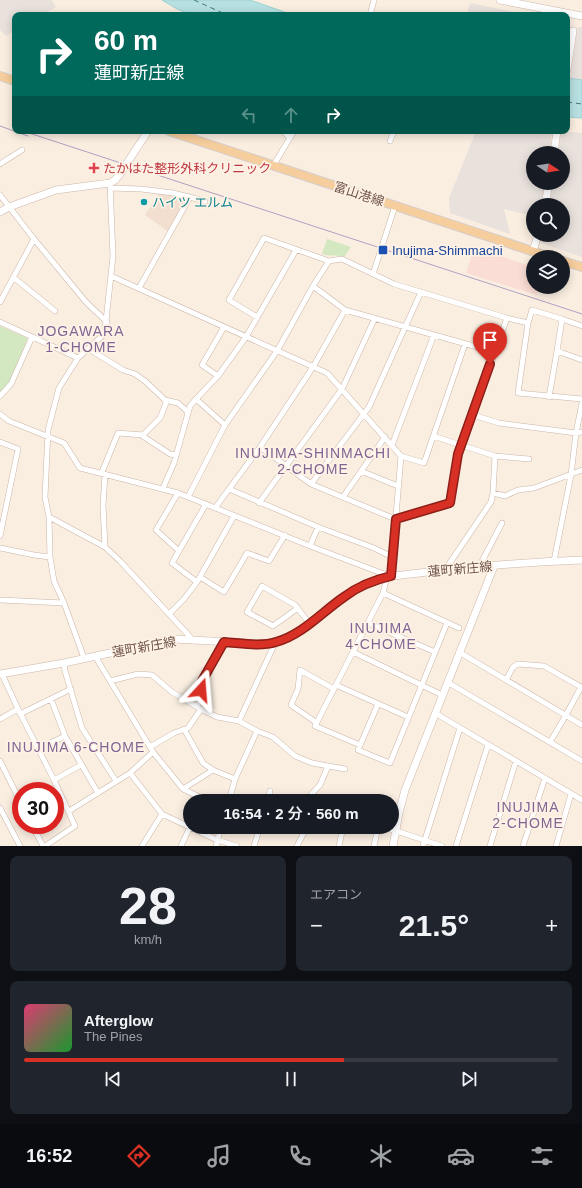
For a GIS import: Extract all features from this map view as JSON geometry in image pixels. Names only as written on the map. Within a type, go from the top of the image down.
[{"type":"main road","points":[[0,76],[12,80]]},
{"type":"main road","name":"富山港線","points":[[177,134],[527,250]]},
{"type":"main road","points":[[570,264],[582,268]]},
{"type":"street","points":[[371,12],[374,0]]},
{"type":"street","points":[[500,0],[562,12]]},
{"type":"street","points":[[570,14],[582,16]]},
{"type":"street","points":[[570,50],[573,31]]},
{"type":"street","points":[[84,658],[54,580],[50,557],[49,518],[45,497],[48,430],[59,388],[78,358],[103,335],[107,322],[113,256],[110,185],[120,174],[146,134]]},
{"type":"street","points":[[286,134],[290,138]]},
{"type":"street","points":[[273,166],[292,134]]},
{"type":"street","points":[[390,142],[393,134]]},
{"type":"street","points":[[555,146],[557,134]]},
{"type":"street","points":[[0,164],[22,150]]},
{"type":"street","points":[[0,212],[9,207],[56,190],[110,185],[190,197],[205,201]]},
{"type":"street","points":[[0,195],[86,302],[107,322]]},
{"type":"street","points":[[139,288],[190,197]]},
{"type":"street","points":[[372,274],[395,206]]},
{"type":"street","points":[[0,302],[34,238]]},
{"type":"street","points":[[258,316],[229,300],[264,238],[329,261],[342,259],[394,284],[528,323]]},
{"type":"street","points":[[163,488],[176,455],[190,406],[218,376],[246,337],[296,250]]},
{"type":"street","points":[[188,497],[225,425],[277,351],[313,286],[329,261]]},
{"type":"street","points":[[111,276],[327,373],[401,456],[424,463],[465,344]]},
{"type":"street","points":[[13,277],[55,311]]},
{"type":"street","points":[[313,286],[345,310],[495,352]]},
{"type":"street","points":[[311,484],[369,407],[421,292]]},
{"type":"street","points":[[215,508],[260,447],[313,367],[345,310]]},
{"type":"street","points":[[582,326],[532,310],[528,323],[518,393],[582,399]]},
{"type":"street","points":[[259,503],[342,389],[374,318]]},
{"type":"street","points":[[260,447],[311,484],[396,519],[450,503],[458,454],[507,318]]},
{"type":"street","points":[[549,397],[558,351],[562,319]]},
{"type":"street","points":[[0,322],[78,358]]},
{"type":"street","points":[[218,376],[202,365],[224,327]]},
{"type":"street","points":[[392,445],[434,335]]},
{"type":"street","points":[[0,396],[11,384],[32,337]]},
{"type":"street","points":[[89,349],[123,370],[135,374],[145,381],[165,400],[178,403],[188,412]]},
{"type":"street","points":[[558,351],[582,360]]},
{"type":"street","points":[[196,399],[225,425]]},
{"type":"street","points":[[141,435],[143,435],[160,418],[166,403],[165,400]]},
{"type":"street","points":[[554,561],[571,475],[576,433],[582,403]]},
{"type":"street","points":[[0,414],[9,421],[64,443],[80,468],[178,493],[389,577]]},
{"type":"street","points":[[473,415],[499,423],[576,433],[582,432]]},
{"type":"street","points":[[104,547],[103,474],[118,434],[141,435],[170,454],[176,455]]},
{"type":"street","points":[[433,436],[495,456],[529,459]]},
{"type":"street","points":[[342,497],[385,437]]},
{"type":"street","points":[[0,442],[18,449],[2,513],[0,536]]},
{"type":"street","points":[[360,745],[315,726],[383,593],[389,577],[396,519],[401,456]]},
{"type":"street","points":[[444,570],[491,502],[493,493],[495,456]]},
{"type":"street","points":[[493,493],[505,496],[518,490],[534,488],[582,470]]},
{"type":"street","points":[[361,472],[398,486]]},
{"type":"street","points":[[229,490],[318,527],[374,548],[392,557]]},
{"type":"street","points":[[178,493],[156,530],[179,551]]},
{"type":"street","points":[[206,504],[172,563],[198,580],[224,592],[247,553],[270,561],[285,535]]},
{"type":"street","points":[[169,614],[184,599],[198,580],[234,516]]},
{"type":"street","points":[[49,518],[53,518],[104,547],[120,561],[193,640]]},
{"type":"street","points":[[479,567],[502,523]]},
{"type":"street","points":[[310,546],[318,527]]},
{"type":"street","points":[[0,548],[50,557]]},
{"type":"street","name":"蓮町新庄線","points":[[1,674],[64,663],[174,639],[265,644],[275,643],[286,638],[309,623],[362,585],[389,577],[444,570],[582,560]]},
{"type":"street","points":[[399,810],[405,790],[447,682],[494,566]]},
{"type":"street","points":[[298,608],[273,626],[247,612],[262,586],[295,605],[298,608],[309,623]]},
{"type":"street","points":[[383,593],[459,628]]},
{"type":"street","points":[[0,600],[64,603]]},
{"type":"street","points":[[368,623],[435,652]]},
{"type":"street","points":[[378,704],[358,750],[390,763],[447,623]]},
{"type":"street","points":[[69,811],[130,773],[152,749],[188,728],[199,708],[202,681],[224,642]]},
{"type":"street","points":[[239,721],[275,643]]},
{"type":"street","points":[[353,652],[442,695]]},
{"type":"street","points":[[459,652],[582,725]]},
{"type":"street","points":[[95,656],[152,749],[183,789],[193,794]]},
{"type":"street","points":[[64,663],[82,728],[116,781]]},
{"type":"street","points":[[506,680],[513,667],[518,664],[544,666],[580,687],[550,742]]},
{"type":"street","points":[[317,723],[291,705],[298,689],[300,670],[335,687],[408,718]]},
{"type":"street","points":[[1,674],[54,780],[75,826],[44,846],[37,834]]},
{"type":"street","points":[[110,681],[138,674],[152,676],[172,692],[199,708],[217,717],[239,721],[257,731],[273,737],[295,756],[312,763],[345,769]]},
{"type":"street","points":[[447,682],[582,761]]},
{"type":"street","points":[[0,719],[51,699],[71,689]]},
{"type":"street","points":[[51,699],[65,736],[98,793]]},
{"type":"street","points":[[435,713],[582,800]]},
{"type":"street","points":[[424,843],[460,728]]},
{"type":"street","points":[[184,729],[203,763],[213,770],[236,779]]},
{"type":"street","points":[[231,794],[236,779],[257,731]]},
{"type":"street","points":[[38,749],[65,736]]},
{"type":"street","points":[[456,846],[488,745]]},
{"type":"street","points":[[0,761],[12,785]]},
{"type":"street","points":[[490,846],[516,761]]},
{"type":"street","points":[[54,780],[82,765]]},
{"type":"street","points":[[312,794],[320,785],[328,766]]},
{"type":"street","points":[[183,789],[213,770]]},
{"type":"street","points":[[130,773],[162,814],[183,824]]},
{"type":"street","points":[[523,846],[545,778]]},
{"type":"street","points":[[556,846],[572,794]]},
{"type":"street","points":[[0,808],[20,846]]},
{"type":"street","points":[[142,846],[162,814]]},
{"type":"street","points":[[399,833],[424,843],[442,846]]},
{"type":"street","points":[[181,846],[187,834]]},
{"type":"street","points":[[202,834],[217,843],[237,846]]},
{"type":"street","points":[[254,846],[258,834]]},
{"type":"street","points":[[297,846],[303,834]]},
{"type":"street","points":[[339,846],[342,834]]},
{"type":"street","points":[[374,846],[377,834]]},
{"type":"street","points":[[393,846],[395,834]]},
{"type":"shaded area","points":[[0,0],[52,0],[56,7],[47,12],[12,12],[12,32],[6,36],[0,30]]},
{"type":"shaded area","points":[[470,3],[514,12],[468,12]]},
{"type":"shaded area","points":[[578,27],[582,27],[582,80],[570,78]]},
{"type":"shaded area","points":[[570,132],[582,133],[582,257],[570,253],[570,250],[562,250],[541,243],[570,242],[570,198],[550,198],[552,190],[570,190],[570,146],[559,146],[561,134],[570,134]]},
{"type":"shaded area","points":[[475,134],[552,134],[550,146],[526,146],[526,190],[544,190],[542,198],[526,198],[526,214],[504,209],[510,234],[450,213],[449,198]]},
{"type":"shaded area","points":[[159,193],[185,198],[186,202],[169,232],[145,215]]},
{"type":"shaded area","points":[[475,247],[526,265],[526,292],[466,273]]},
{"type":"green space","points":[[327,239],[351,247],[344,257],[322,254]]},
{"type":"green space","points":[[0,326],[27,338],[27,340],[10,381],[0,392]]},
{"type":"water","points":[[162,0],[250,0],[284,12],[184,12]]},
{"type":"water","points":[[570,78],[582,80],[582,118],[570,117]]},
{"type":"ferry route","points":[[194,0],[220,12]]},
{"type":"ferry route","points":[[570,102],[582,104]]},
{"type":"tram line","points":[[0,126],[12,130]]},
{"type":"tram line","points":[[22,134],[28,136]]},
{"type":"tram line","points":[[32,134],[582,314]]},
{"type":"place","name":"たかはた整形外科クリニック","points":[[94,168]]},
{"type":"place","name":"ハイツ エルム","points":[[144,202]]},
{"type":"place","name":"Inujima-Shimmachi","points":[[383,250]]},
{"type":"district","name":"JOGAWARA 1-CHOME","points":[[81,340]]},
{"type":"district","name":"INUJIMA-SHINMACHI 2-CHOME","points":[[313,462]]},
{"type":"district","name":"INUJIMA 4-CHOME","points":[[381,636]]},
{"type":"district","name":"INUJIMA 6-CHOME","points":[[76,747]]},
{"type":"district","name":"INUJIMA 2-CHOME","points":[[528,816]]},
{"type":"route","points":[[201,690],[202,681],[224,642],[275,643],[297,632],[362,585],[391,576],[396,519],[450,503],[458,454],[490,364]]}]
